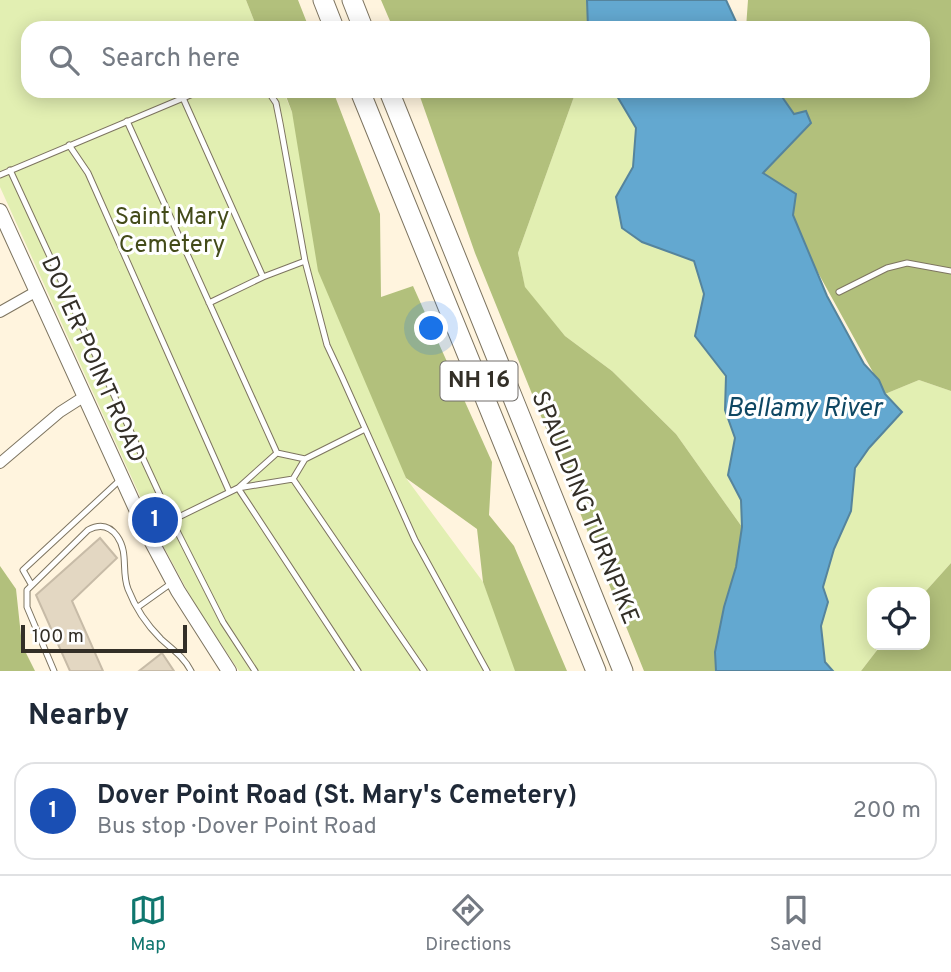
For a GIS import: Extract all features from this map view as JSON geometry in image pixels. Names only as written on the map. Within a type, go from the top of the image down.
[{"type":"highway","points":[[323,0],[331,21]]},
{"type":"highway","points":[[352,0],[360,21]]},
{"type":"highway","name":"SPAULDING TURNPIKE","points":[[363,98],[596,671]]},
{"type":"highway","name":"SPAULDING TURNPIKE","points":[[392,98],[623,671]]},
{"type":"main road","name":"DOVER POINT ROAD","points":[[0,211],[147,533],[173,582],[229,671]]},
{"type":"street","points":[[0,312],[37,291]]},
{"type":"street","points":[[0,463],[60,412],[85,396]]},
{"type":"lane","points":[[0,175],[183,98],[263,277]]},
{"type":"lane","points":[[273,98],[280,123],[305,261],[327,345],[415,540],[487,671]]},
{"type":"lane","points":[[127,121],[277,453]]},
{"type":"lane","points":[[69,145],[88,173],[229,491]]},
{"type":"lane","points":[[10,170],[171,519],[223,622],[255,671]]},
{"type":"lane","points":[[209,303],[263,277],[305,261]]},
{"type":"lane","points":[[839,292],[887,268],[907,263],[951,271]]},
{"type":"lane","points":[[147,533],[229,491],[293,478],[305,459],[365,429]]},
{"type":"lane","points":[[237,488],[277,453],[305,459]]},
{"type":"lane","points":[[293,478],[424,671]]},
{"type":"lane","points":[[31,584],[23,570],[121,479]]},
{"type":"lane","points":[[237,488],[358,671]]},
{"type":"lane","points":[[54,671],[27,607],[26,598],[31,584],[95,526],[110,529],[122,545],[126,581],[138,607],[148,624],[183,658],[191,671]]},
{"type":"lane","points":[[138,607],[173,582]]},
{"type":"green space","name":"Saint Mary Cemetery","points":[[0,0],[246,0],[254,21],[21,21],[21,98],[286,98],[406,478],[483,582],[519,671],[239,671],[194,603],[159,538],[0,187]]},
{"type":"green space","points":[[246,0],[298,0],[306,21],[254,21]]},
{"type":"green space","points":[[381,0],[587,0],[588,21],[390,21]]},
{"type":"green space","points":[[748,0],[951,0],[951,391],[919,380],[885,394],[763,173],[794,114],[784,98],[930,98],[930,21],[746,21]]},
{"type":"green space","points":[[287,98],[336,98],[380,214],[381,297],[413,286],[492,462],[489,515],[514,546],[567,671],[515,671],[483,582],[477,529],[406,478],[318,271],[292,112]]},
{"type":"green space","points":[[420,98],[573,98],[518,253],[525,287],[565,336],[612,371],[676,434],[742,527],[736,566],[719,631],[716,671],[644,671],[475,253]]},
{"type":"green space","points":[[573,98],[618,98],[636,128],[633,167],[616,197],[622,228],[642,242],[694,261],[704,294],[695,336],[726,376],[725,410],[735,438],[728,475],[741,500],[742,527],[676,434],[612,371],[565,336],[525,288],[518,253]]},
{"type":"green space","points":[[919,380],[951,391],[951,563],[929,587],[867,587],[867,650],[877,650],[861,671],[833,671],[825,662],[821,626],[828,602],[823,587],[834,549],[851,511],[855,468],[869,448],[902,413],[885,394]]},
{"type":"green space","points":[[951,563],[951,671],[861,671],[877,650],[930,650],[929,587]]},
{"type":"green space","points":[[0,566],[16,589],[22,645],[35,671],[0,671]]},
{"type":"water","points":[[587,0],[726,0],[736,21],[588,21]]},
{"type":"water","name":"Bellamy River","points":[[618,98],[783,98],[794,114],[806,111],[811,123],[763,173],[796,194],[793,215],[827,296],[864,364],[879,380],[885,394],[902,412],[869,448],[855,468],[851,511],[834,549],[823,587],[828,602],[821,626],[825,662],[833,671],[716,671],[715,652],[736,567],[742,527],[741,500],[728,475],[735,438],[725,410],[726,376],[695,336],[704,294],[694,261],[642,242],[622,228],[616,197],[633,167],[636,128]]},
{"type":"building","points":[[100,538],[117,558],[72,601],[103,671],[70,671],[36,595]]},
{"type":"building","points":[[162,653],[174,671],[139,671]]},
{"type":"place","name":"Dover Point Road (St. Mary's Cemetery)","points":[[155,520]]}]
